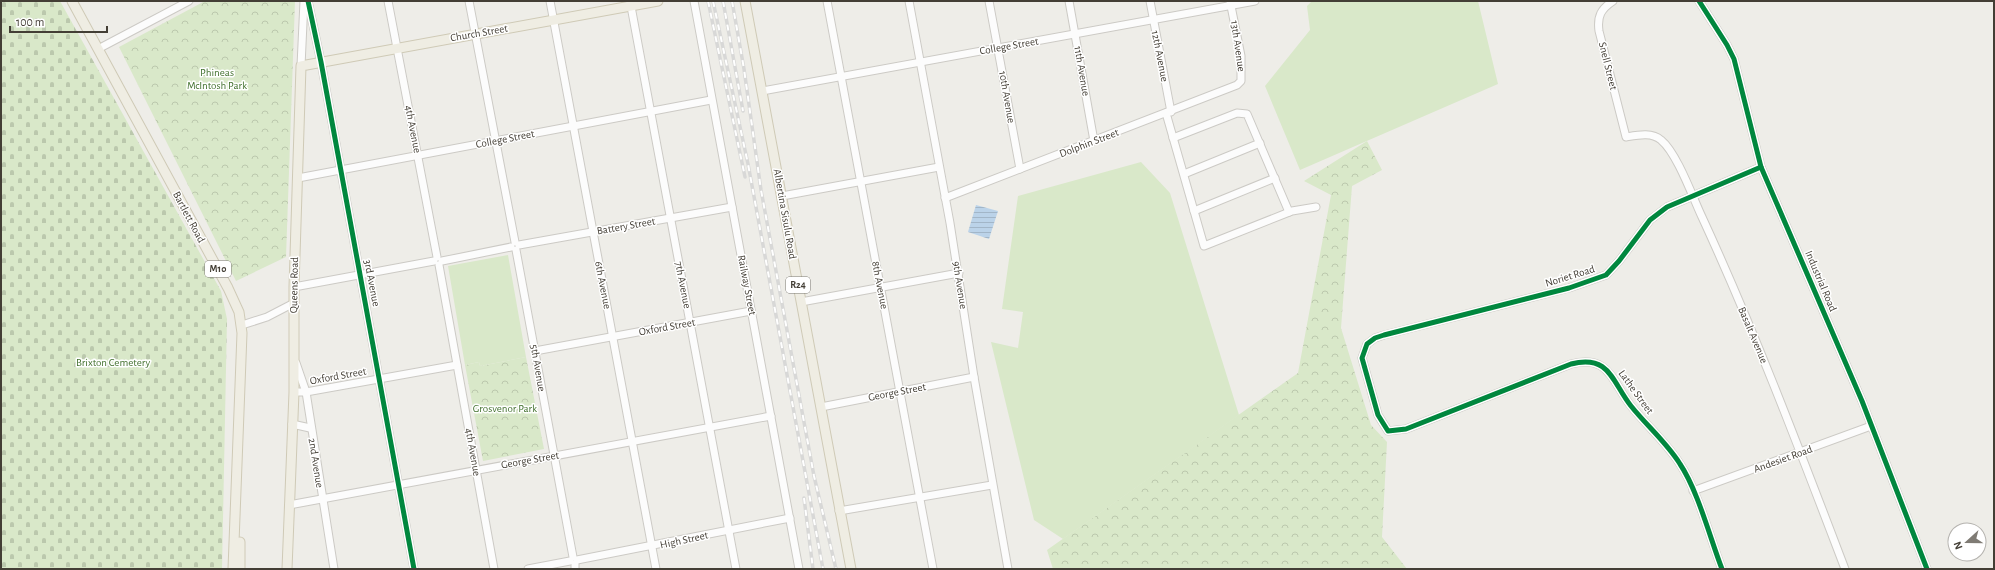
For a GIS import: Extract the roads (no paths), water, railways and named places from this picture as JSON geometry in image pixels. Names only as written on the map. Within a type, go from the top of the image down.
[{"type":"main road","name":"Bartlett Road","points":[[72,1],[100,48],[235,293],[243,311],[240,569]]},
{"type":"main road","name":"Bartlett Road","points":[[77,1],[100,48]]},
{"type":"main road","name":"Church Street","points":[[301,66],[554,20],[630,3],[658,1]]},
{"type":"main road","name":"Albertina Sisulu Road","points":[[745,1],[851,569]]},
{"type":"main road","name":"Queens Road","points":[[287,569],[294,392],[294,287],[301,66]]},
{"type":"main road","name":"Bartlett Road","points":[[233,569],[244,324]]},
{"type":"street","points":[[100,48],[189,1]]},
{"type":"street","name":"Queens Road","points":[[301,66],[304,1]]},
{"type":"street","name":"3rd Avenue","points":[[308,1],[321,62],[414,569]]},
{"type":"street","name":"4th Avenue","points":[[388,1],[438,261],[494,569]]},
{"type":"street","name":"5th Avenue","points":[[470,1],[574,562]]},
{"type":"street","name":"6th Avenue","points":[[550,1],[656,569]]},
{"type":"street","name":"Railway Street","points":[[694,1],[711,100],[799,569]]},
{"type":"street","name":"8th Avenue","points":[[827,1],[933,569]]},
{"type":"street","name":"9th Avenue","points":[[909,1],[940,167],[992,485],[1008,569]]},
{"type":"street","name":"10th Avenue","points":[[989,1],[1020,169]]},
{"type":"street","name":"11th Avenue","points":[[1069,1],[1094,141]]},
{"type":"street","name":"12th Avenue","points":[[1150,1],[1173,138],[1204,246],[1289,212]]},
{"type":"street","name":"College Street","points":[[762,91],[1153,20],[1231,3],[1255,1]]},
{"type":"street","name":"Snell Street","points":[[1613,1],[1601,11],[1599,15],[1599,31],[1626,137]]},
{"type":"street","name":"Industrial Road","points":[[1699,1],[1727,45],[1734,59],[1761,166],[1871,426],[1927,569]]},
{"type":"street","name":"7th Avenue","points":[[630,3],[736,569]]},
{"type":"street","name":"13th Avenue","points":[[1231,3],[1242,74],[1241,81],[1233,87]]},
{"type":"street","name":"Dolphin Street","points":[[945,198],[1233,87]]},
{"type":"street","name":"College Street","points":[[298,178],[711,100]]},
{"type":"street","points":[[1173,138],[1240,112],[1247,114],[1289,212],[1316,207]]},
{"type":"street","name":"Basalt Avenue","points":[[1626,137],[1645,135],[1657,137],[1662,140],[1672,153],[1693,196],[1771,378],[1845,569]]},
{"type":"street","points":[[1184,174],[1260,144]]},
{"type":"street","name":"Noriet Road","points":[[1388,431],[1378,416],[1362,358],[1367,344],[1375,338],[1569,288],[1598,279],[1611,270],[1644,227],[1656,214],[1667,207],[1761,166]]},
{"type":"street","points":[[782,196],[940,167]]},
{"type":"street","points":[[1194,211],[1275,178]]},
{"type":"street","name":"Battery Street","points":[[294,287],[732,207]]},
{"type":"street","points":[[801,302],[958,273]]},
{"type":"street","points":[[244,324],[267,317],[294,303]]},
{"type":"street","name":"Oxford Street","points":[[535,351],[751,311]]},
{"type":"street","name":"2nd Avenue","points":[[294,358],[306,392],[321,499],[334,569]]},
{"type":"street","name":"Lathe Street","points":[[1388,431],[1406,429],[1571,364],[1589,361],[1596,363],[1611,374],[1631,405],[1682,466],[1693,491],[1722,569]]},
{"type":"street","name":"Oxford Street","points":[[294,392],[306,392],[457,365]]},
{"type":"street","name":"George Street","points":[[821,407],[974,377]]},
{"type":"street","name":"George Street","points":[[289,505],[771,416]]},
{"type":"street","points":[[292,424],[310,428]]},
{"type":"street","name":"Andesiet Road","points":[[1693,491],[1801,453],[1871,426]]},
{"type":"street","points":[[839,511],[920,496],[992,485]]},
{"type":"street","name":"High Street","points":[[528,569],[574,562],[790,518]]},
{"type":"water","points":[[976,205],[998,211],[989,239],[968,232]]},
{"type":"railway","points":[[708,1],[745,177]]},
{"type":"railway","points":[[713,1],[748,164],[823,569]]},
{"type":"railway","points":[[723,1],[743,111]]},
{"type":"railway","points":[[732,1],[744,69],[761,190],[814,476],[836,569]]},
{"type":"railway","points":[[804,498],[813,569]]},
{"type":"park label","name":"Phineas McIntosh Park","points":[[217,78]]},
{"type":"park label","name":"Brixton Cemetery","points":[[113,362]]},
{"type":"park label","name":"Grosvenor Park","points":[[505,408]]}]
